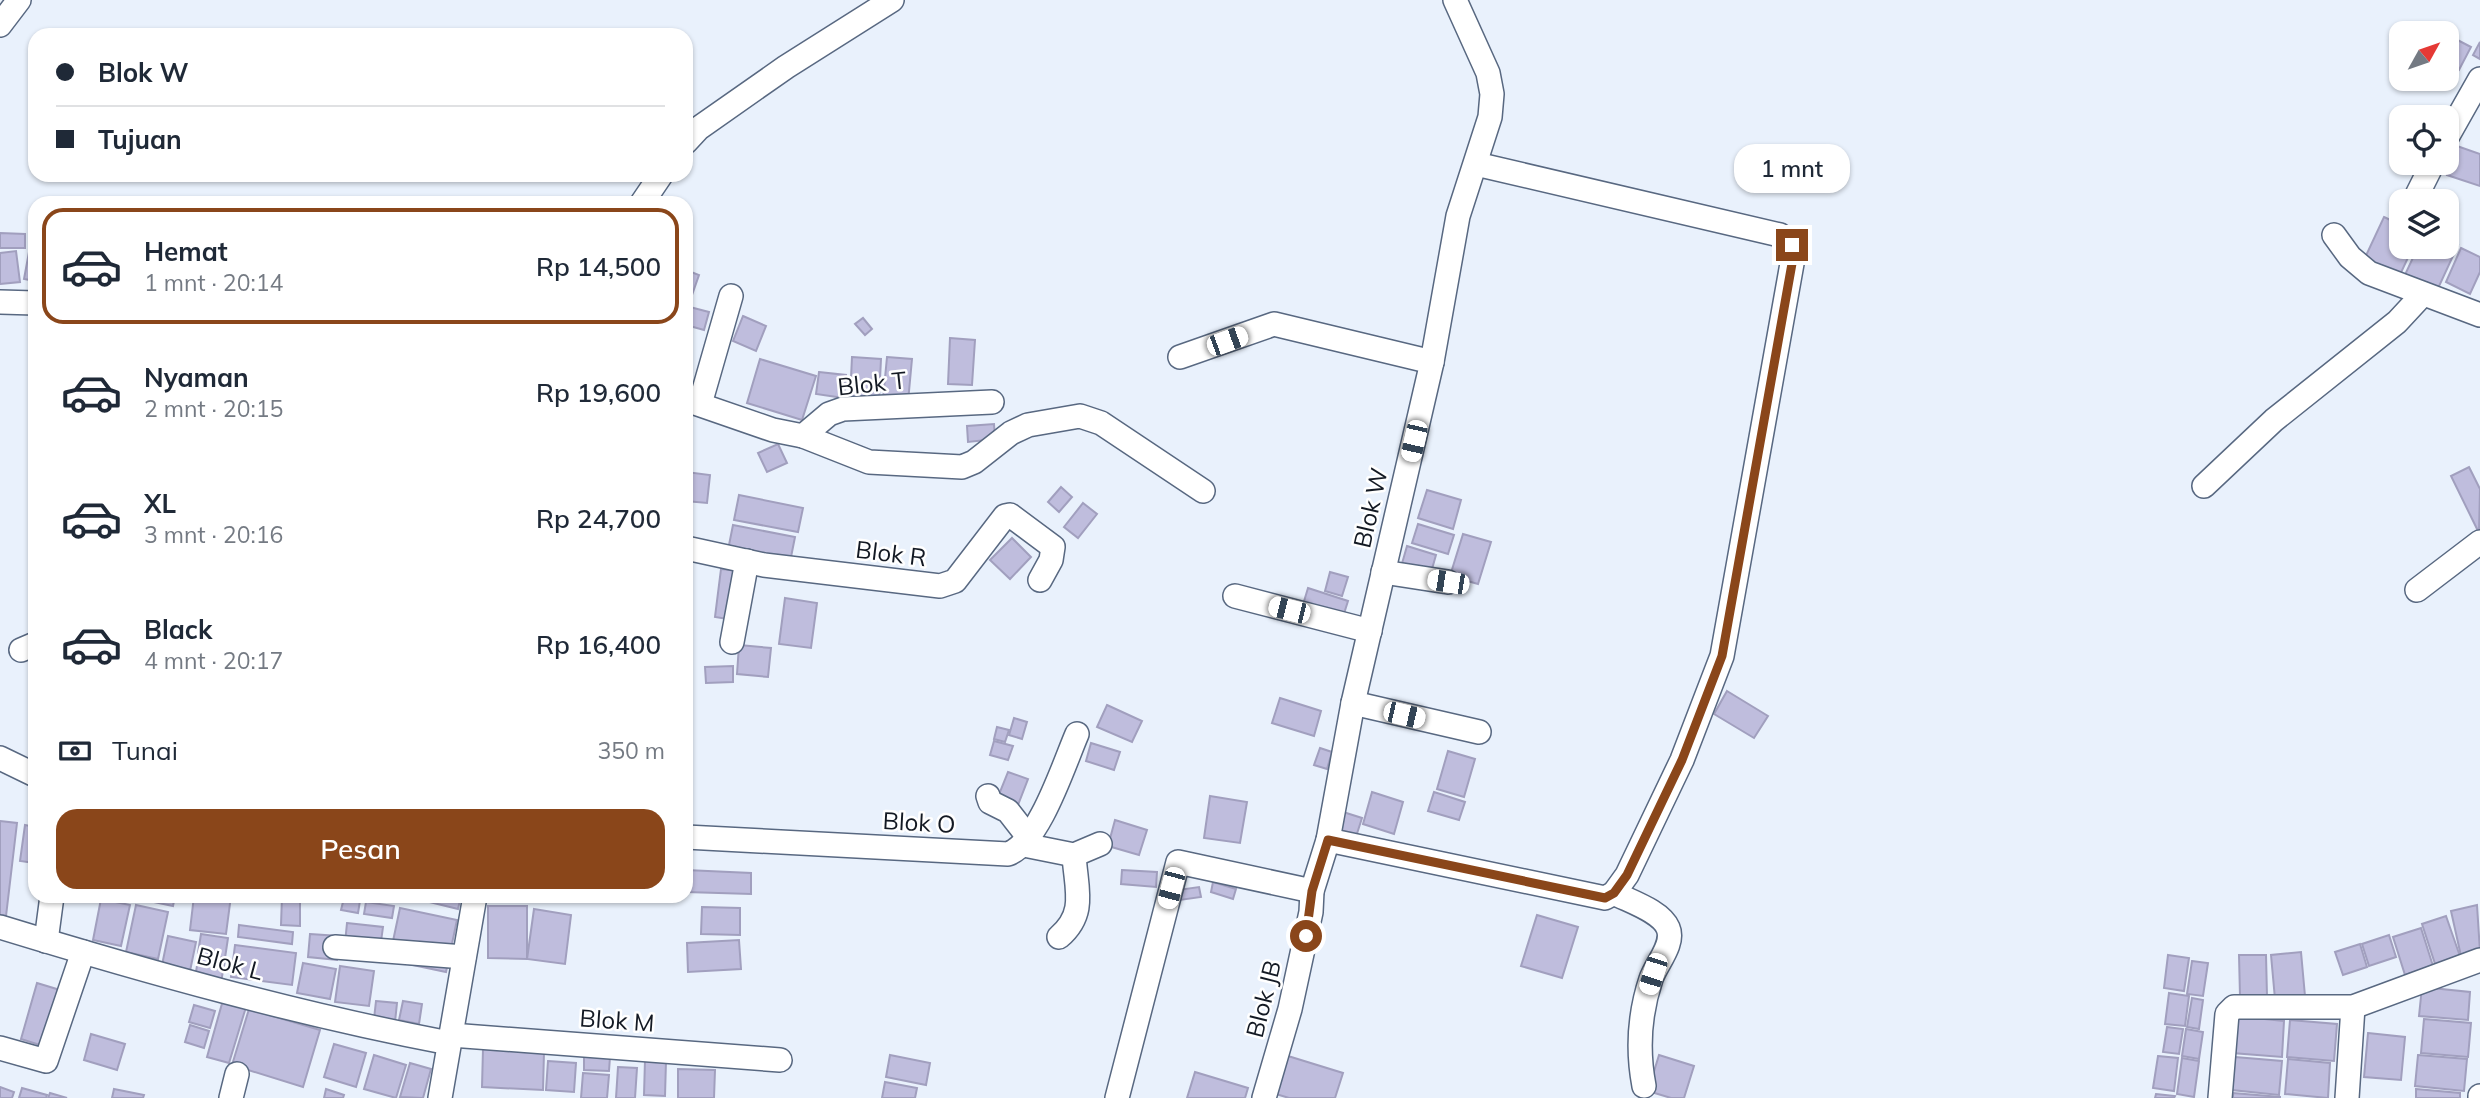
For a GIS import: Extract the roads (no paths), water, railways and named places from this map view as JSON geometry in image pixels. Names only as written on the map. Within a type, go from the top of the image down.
[{"type":"street","points":[[0,25],[19,0]]},
{"type":"street","points":[[693,128],[892,0]]},
{"type":"street","name":"Blok W","points":[[1311,902],[1328,840],[1353,703],[1433,362],[1458,216],[1490,117],[1492,94],[1488,73],[1455,0]]},
{"type":"street","points":[[2459,116],[2480,79]]},
{"type":"street","points":[[1328,840],[1605,898],[1614,893],[1627,875],[1682,760],[1722,656],[1794,251],[1792,245],[1780,235],[1476,164]]},
{"type":"street","points":[[2334,235],[2350,257],[2369,273],[2480,315]]},
{"type":"street","points":[[2204,486],[2274,419],[2397,322],[2423,294]]},
{"type":"street","points":[[731,296],[693,402],[773,430],[803,436],[869,462],[962,467],[974,462],[1020,429],[1080,416],[1101,423],[1203,491]]},
{"type":"street","points":[[0,302],[28,303]]},
{"type":"street","points":[[1180,357],[1274,324],[1302,328],[1433,362]]},
{"type":"street","name":"Blok T","points":[[803,436],[829,414],[843,409],[992,402]]},
{"type":"street","name":"Blok R","points":[[693,549],[747,561],[940,586],[950,584],[1005,516],[1010,515],[1053,547],[1051,560],[1040,580]]},
{"type":"street","points":[[2417,590],[2480,541]]},
{"type":"street","points":[[732,642],[747,561]]},
{"type":"street","points":[[1383,572],[1448,582]]},
{"type":"street","points":[[1235,596],[1370,631]]},
{"type":"street","points":[[1353,703],[1479,732]]},
{"type":"street","points":[[1026,842],[1077,734]]},
{"type":"street","points":[[0,758],[28,772]]},
{"type":"street","points":[[988,796],[990,802],[1016,818],[1026,842]]},
{"type":"street","name":"Blok O","points":[[693,837],[1009,854],[1026,842]]},
{"type":"street","points":[[1026,842],[1074,855],[1100,844]]},
{"type":"street","points":[[1059,937],[1074,924],[1078,907],[1074,855]]},
{"type":"street","points":[[1117,1098],[1178,862],[1311,902]]},
{"type":"street","points":[[1614,893],[1659,918],[1668,928],[1669,942],[1653,974],[1641,1008],[1639,1059],[1644,1086]]},
{"type":"street","name":"Blok JB","points":[[1264,1098],[1290,1009],[1311,902]]},
{"type":"street","points":[[46,941],[51,903]]},
{"type":"street","points":[[440,1098],[474,903]]},
{"type":"street","name":"Blok L","points":[[0,927],[83,953],[374,1029],[450,1039]]},
{"type":"street","points":[[335,947],[464,957]]},
{"type":"street","points":[[0,1048],[46,1061],[83,953]]},
{"type":"street","points":[[2220,1098],[2230,1010],[2238,1006],[2353,1007],[2480,960]]},
{"type":"street","points":[[2347,1098],[2353,1007]]},
{"type":"street","name":"Blok M","points":[[450,1039],[780,1060]]},
{"type":"street","points":[[230,1098],[237,1073]]}]
